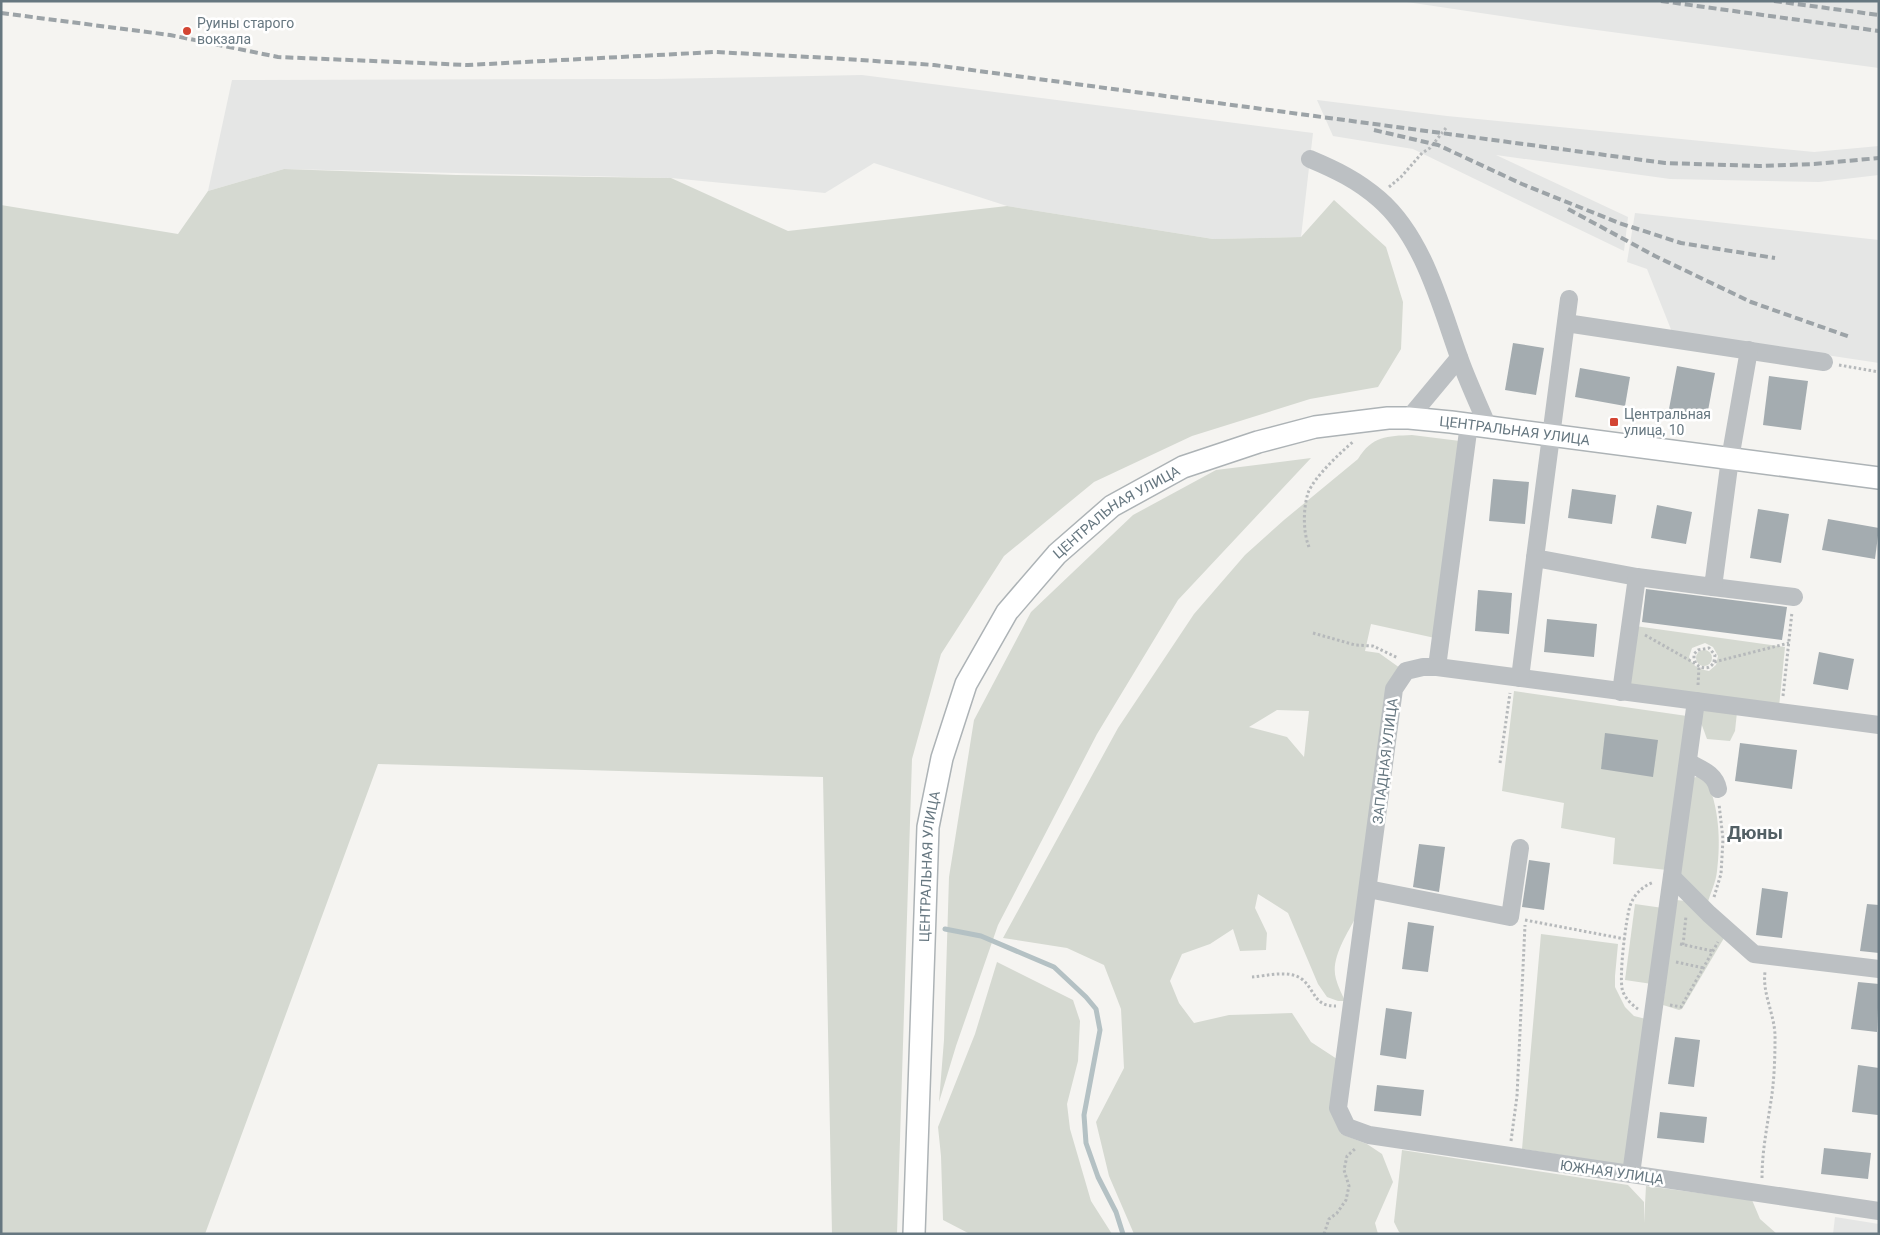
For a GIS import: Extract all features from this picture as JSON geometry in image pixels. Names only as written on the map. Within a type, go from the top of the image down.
[{"type":"main road","name":"ЦЕНТРАЛЬНАЯ УЛИЦА","points":[[914,1234],[928,827],[942,758],[966,684],[1007,612],[1058,554],[1112,506],[1183,467],[1258,442],[1315,427],[1382,418],[1409,418],[1478,425],[1879,478]]},
{"type":"street","points":[[1310,159],[1348,175],[1379,199],[1395,216],[1416,248],[1438,295],[1459,358],[1478,425],[1438,666]]},
{"type":"street","points":[[1517,678],[1535,558],[1569,299]]},
{"type":"street","points":[[1566,323],[1824,362]]},
{"type":"street","points":[[1713,587],[1730,459],[1748,350]]},
{"type":"street","points":[[1409,418],[1459,358]]},
{"type":"street","points":[[1535,558],[1637,577],[1794,597]]},
{"type":"street","points":[[1621,692],[1637,577]]},
{"type":"street","points":[[1415,669],[1438,666],[1621,692],[1879,725]]},
{"type":"street","name":"ЗАПАДНАЯ УЛИЦА","points":[[1350,1128],[1338,1108],[1394,689],[1406,671],[1415,669]]},
{"type":"street","points":[[1631,1174],[1696,701]]},
{"type":"street","points":[[1688,762],[1711,775],[1716,781],[1718,789]]},
{"type":"street","points":[[1368,890],[1510,918],[1520,848]]},
{"type":"street","points":[[1672,877],[1709,914],[1754,954],[1879,969]]},
{"type":"street","name":"ЮЖНАЯ УЛИЦА","points":[[1350,1128],[1369,1135],[1879,1210]]},
{"type":"path","points":[[1379,199],[1390,186],[1401,178],[1422,152],[1430,148],[1446,128]]},
{"type":"path","points":[[1824,362],[1879,372]]},
{"type":"path","points":[[1309,547],[1306,541],[1305,511],[1309,492],[1314,483],[1340,453],[1382,418]]},
{"type":"path","points":[[1782,712],[1794,597]]},
{"type":"path","points":[[1629,632],[1651,637],[1696,664],[1707,668],[1711,667],[1716,658],[1713,651],[1709,648],[1698,650],[1694,654],[1696,664]]},
{"type":"path","points":[[1313,633],[1355,645],[1381,648],[1415,669]]},
{"type":"path","points":[[1714,662],[1789,643]]},
{"type":"path","points":[[1500,764],[1517,678]]},
{"type":"path","points":[[1709,914],[1721,874],[1723,840],[1718,789]]},
{"type":"path","points":[[1672,877],[1644,886],[1636,894],[1630,906],[1620,972],[1622,990],[1631,1004],[1640,1010],[1654,1007],[1681,1007],[1720,940]]},
{"type":"path","points":[[1683,945],[1687,909]]},
{"type":"path","points":[[1510,918],[1625,939]]},
{"type":"path","points":[[1509,1156],[1517,1096],[1525,926],[1528,921]]},
{"type":"path","points":[[1662,950],[1683,945],[1713,951]]},
{"type":"path","points":[[1662,950],[1704,968]]},
{"type":"path","points":[[1762,1194],[1762,1160],[1771,1099],[1775,1042],[1775,1026],[1764,983],[1767,955]]},
{"type":"path","points":[[1252,977],[1277,974],[1291,976],[1303,980],[1322,1003],[1331,1006],[1352,1007]]},
{"type":"path","points":[[1324,1234],[1329,1219],[1346,1200],[1349,1186],[1344,1170],[1345,1163],[1347,1156],[1358,1146],[1350,1128]]},
{"type":"shaded area","points":[[1400,1],[1879,1],[1879,68],[1567,26]]},
{"type":"shaded area","points":[[862,75],[1313,133],[1301,237],[1213,239],[1007,206],[874,163],[825,193],[671,178],[284,169],[208,191],[232,80],[656,79]]},
{"type":"shaded area","points":[[1317,100],[1447,116],[1814,152],[1879,146],[1879,175],[1819,182],[1670,179],[1496,155],[1628,217],[1624,251],[1413,149],[1333,136]]},
{"type":"shaded area","points":[[284,169],[456,175],[671,178],[788,231],[1007,206],[1213,239],[1301,237],[1334,200],[1386,247],[1403,302],[1401,349],[1378,387],[1310,399],[1192,436],[1094,482],[1004,556],[941,654],[912,759],[897,1234],[832,1234],[823,777],[378,764],[205,1234],[1,1234],[1,205],[178,234],[208,191]]},
{"type":"shaded area","points":[[1635,213],[1879,240],[1879,363],[1672,332],[1647,269],[1627,262]]},
{"type":"shaded area","points":[[1412,435],[1460,441],[1435,638],[1371,624],[1365,651],[1379,653],[1400,668],[1356,917],[1340,947],[1335,963],[1336,979],[1345,1001],[1338,1001],[1327,997],[1318,984],[1288,913],[1258,894],[1255,908],[1267,933],[1266,950],[1240,951],[1233,929],[1210,944],[1182,954],[1170,981],[1179,1003],[1194,1023],[1229,1015],[1292,1013],[1311,1042],[1337,1059],[1330,1108],[1341,1134],[1367,1144],[1382,1154],[1393,1182],[1375,1223],[1378,1234],[1134,1234],[1109,1176],[1096,1122],[1124,1068],[1121,1009],[1104,965],[1067,948],[1003,938],[1118,728],[1194,614],[1245,555],[1358,459],[1369,446],[1388,437]],"holes":[[[1277,710],[1309,711],[1304,757],[1287,737],[1249,727]]]},
{"type":"shaded area","points":[[1311,458],[1178,600],[1097,734],[998,925],[956,1046],[939,1102],[944,1040],[949,877],[974,720],[1031,612],[1133,515],[1216,470]]},
{"type":"shaded area","points":[[1635,626],[1785,647],[1779,707],[1627,687]],"holes":[[[1705,643],[1713,647],[1718,656],[1716,665],[1709,671],[1699,668],[1692,663],[1689,657],[1692,648]]]},
{"type":"shaded area","points":[[1704,650],[1710,652],[1712,658],[1710,664],[1704,666],[1698,664],[1696,658],[1698,652]]},
{"type":"shaded area","points":[[1514,691],[1687,716],[1667,870],[1613,864],[1615,838],[1561,828],[1564,803],[1502,791]]},
{"type":"shaded area","points":[[1699,707],[1737,712],[1735,731],[1730,741],[1707,739],[1700,720]]},
{"type":"shaded area","points":[[1699,776],[1706,779],[1714,801],[1719,836],[1716,875],[1707,905],[1678,878],[1693,778]]},
{"type":"shaded area","points":[[1676,900],[1686,901],[1724,938],[1682,1009],[1679,1010],[1663,1005]]},
{"type":"shaded area","points":[[1635,904],[1663,908],[1652,984],[1625,980]]},
{"type":"shaded area","points":[[1541,934],[1618,944],[1615,987],[1625,1007],[1634,1016],[1646,1019],[1625,1165],[1522,1149]]},
{"type":"shaded area","points":[[997,962],[1073,1000],[1080,1021],[1078,1061],[1067,1104],[1070,1129],[1091,1201],[1112,1234],[970,1234],[943,1220],[938,1127],[975,1034]]},
{"type":"shaded area","points":[[1402,1150],[1628,1185],[1644,1202],[1644,1223],[1646,1186],[1752,1200],[1760,1219],[1777,1234],[1402,1234],[1394,1222]]},
{"type":"shaded area","points":[[1835,1217],[1879,1224],[1879,1234],[1833,1234]]},
{"type":"building","points":[[1513,343],[1544,348],[1536,395],[1505,390]]},
{"type":"building","points":[[1677,366],[1715,373],[1707,416],[1669,409]]},
{"type":"building","points":[[1580,368],[1630,377],[1625,406],[1575,397]]},
{"type":"building","points":[[1769,376],[1808,381],[1801,430],[1763,425]]},
{"type":"building","points":[[1493,479],[1529,482],[1525,524],[1489,521]]},
{"type":"building","points":[[1572,489],[1616,495],[1612,524],[1568,518]]},
{"type":"building","points":[[1657,505],[1692,512],[1686,544],[1651,538]]},
{"type":"building","points":[[1758,509],[1789,514],[1781,563],[1750,558]]},
{"type":"building","points":[[1828,519],[1879,528],[1875,559],[1822,550]]},
{"type":"building","points":[[1646,589],[1787,607],[1782,640],[1642,622]]},
{"type":"building","points":[[1478,590],[1512,593],[1509,634],[1475,631]]},
{"type":"building","points":[[1547,619],[1597,624],[1594,657],[1544,652]]},
{"type":"building","points":[[1819,652],[1854,659],[1848,690],[1813,684]]},
{"type":"building","points":[[1605,733],[1658,740],[1653,777],[1601,769]]},
{"type":"building","points":[[1740,743],[1797,750],[1792,789],[1735,781]]},
{"type":"building","points":[[1419,844],[1445,847],[1439,892],[1413,887]]},
{"type":"building","points":[[1529,860],[1550,863],[1544,910],[1522,907]]},
{"type":"building","points":[[1762,888],[1788,892],[1782,938],[1756,935]]},
{"type":"building","points":[[1867,904],[1879,905],[1879,953],[1860,951]]},
{"type":"building","points":[[1408,922],[1434,926],[1428,972],[1402,969]]},
{"type":"building","points":[[1858,982],[1879,984],[1877,1032],[1851,1029]]},
{"type":"building","points":[[1386,1008],[1412,1012],[1406,1059],[1380,1055]]},
{"type":"building","points":[[1675,1037],[1700,1040],[1694,1087],[1668,1084]]},
{"type":"building","points":[[1858,1065],[1879,1068],[1878,1115],[1852,1112]]},
{"type":"building","points":[[1377,1085],[1424,1090],[1421,1116],[1374,1111]]},
{"type":"building","points":[[1660,1112],[1707,1117],[1704,1143],[1657,1138]]},
{"type":"building","points":[[1824,1148],[1871,1153],[1868,1179],[1821,1174]]},
{"type":"waterway","points":[[945,929],[981,936],[1054,967],[1096,1009],[1100,1030],[1084,1115],[1086,1143],[1098,1177],[1116,1212],[1123,1234]]},
{"type":"railway","points":[[1661,1],[1879,31]]},
{"type":"railway","points":[[1774,1],[1879,15]]},
{"type":"railway","points":[[1,13],[170,35],[278,57],[468,65],[715,52],[830,58],[934,65],[1665,163],[1759,166],[1814,164],[1879,158]]},
{"type":"railway","points":[[1374,130],[1438,145],[1522,184],[1619,223],[1681,243],[1775,258]]},
{"type":"railway","points":[[1568,209],[1655,256],[1751,302],[1850,337]]},
{"type":"place","name":"Руины старого вокзала","points":[[187,31]]},
{"type":"place","name":"Центральная улица, 10","points":[[1614,422]]},
{"type":"district","name":"Дюны","points":[[1755,832]]}]
